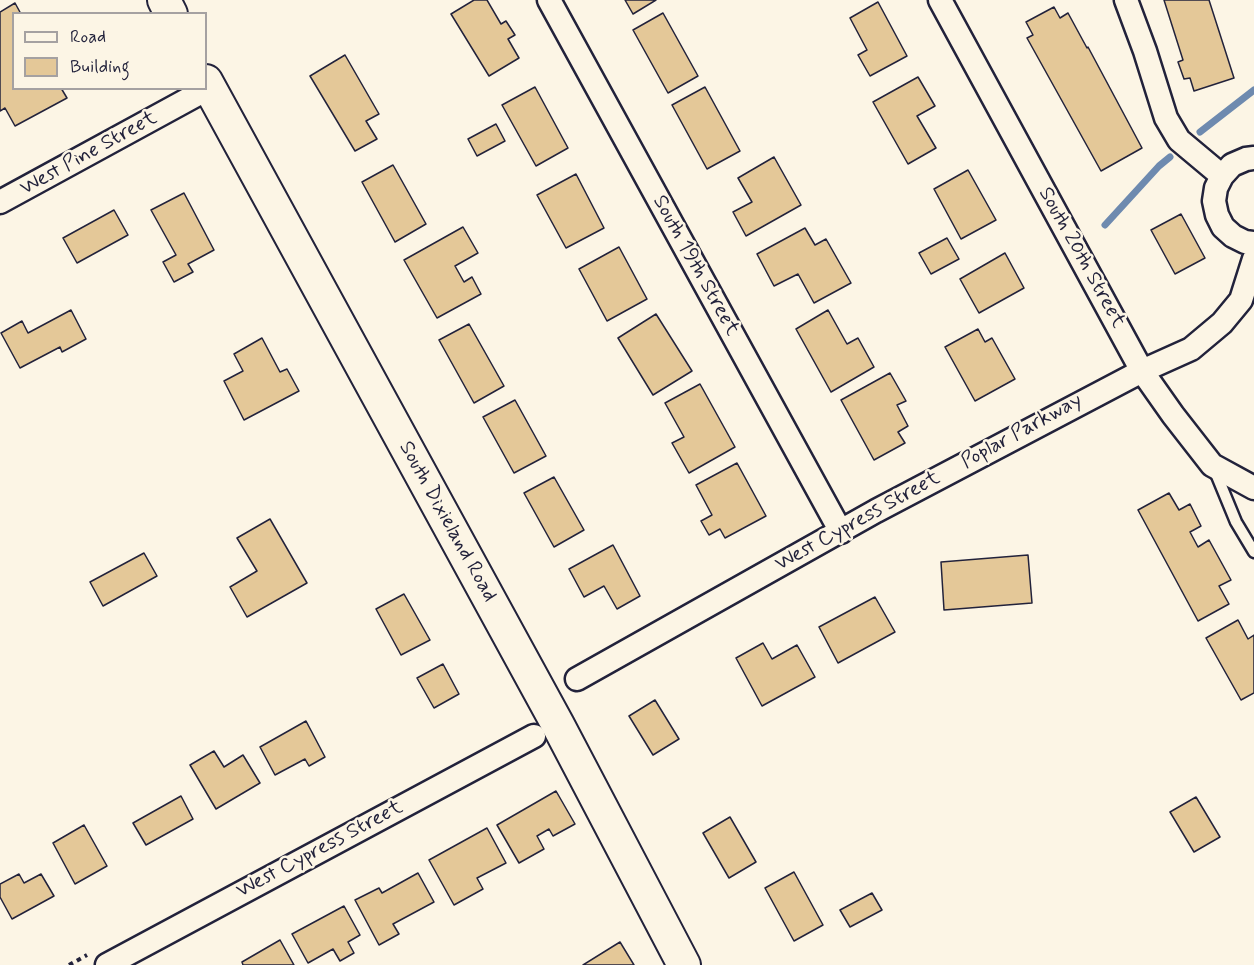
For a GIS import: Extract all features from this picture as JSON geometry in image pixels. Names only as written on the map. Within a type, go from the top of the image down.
[{"type":"main road","name":"South Dixieland Road","points":[[207,84],[558,725],[684,965]]},
{"type":"street","name":"South 19th Street","points":[[549,0],[841,532]]},
{"type":"street","name":"South 20th Street","points":[[940,0],[1142,371],[1212,465],[1254,488]]},
{"type":"street","points":[[1126,0],[1166,118],[1179,140],[1222,176]]},
{"type":"street","name":"West Pine Street","points":[[0,202],[196,90]]},
{"type":"street","points":[[1254,158],[1232,165],[1222,176],[1216,188],[1214,201],[1223,227],[1233,236],[1245,242],[1254,243]]},
{"type":"street","name":"West Cypress Street","points":[[576,679],[876,511],[1142,371],[1191,349],[1222,323],[1241,300],[1254,259]]},
{"type":"street","name":"West Cypress Street","points":[[107,965],[534,736]]},
{"type":"lane","points":[[1212,465],[1236,522],[1254,552]]},
{"type":"building","points":[[474,0],[487,0],[501,24],[506,21],[515,35],[508,39],[519,58],[489,76],[451,14]]},
{"type":"building","points":[[625,0],[656,0],[633,14]]},
{"type":"building","points":[[1164,0],[1209,0],[1234,78],[1194,91],[1190,78],[1184,79],[1178,62],[1183,60]]},
{"type":"building","points":[[878,2],[907,56],[870,76],[858,55],[867,50],[850,18]]},
{"type":"building","points":[[15,3],[20,12],[12,12],[12,90],[62,90],[67,98],[15,126],[5,108],[0,111],[0,12]]},
{"type":"building","points":[[1054,7],[1060,18],[1068,13],[1142,148],[1101,171],[1027,38],[1033,35],[1026,22]]},
{"type":"building","points":[[663,13],[698,76],[668,93],[633,30]]},
{"type":"building","points":[[345,55],[379,114],[366,121],[377,139],[355,151],[310,76]]},
{"type":"building","points":[[918,77],[935,106],[917,116],[936,148],[908,164],[873,102]]},
{"type":"building","points":[[535,87],[568,148],[536,166],[502,105]]},
{"type":"building","points":[[705,87],[740,151],[707,169],[672,105]]},
{"type":"building","points":[[496,124],[505,141],[477,156],[468,139]]},
{"type":"building","points":[[774,157],[801,205],[746,236],[733,212],[752,202],[738,178]]},
{"type":"building","points":[[393,165],[426,224],[395,242],[362,182]]},
{"type":"building","points":[[968,170],[996,220],[961,239],[934,189]]},
{"type":"building","points":[[576,174],[604,228],[566,248],[537,195]]},
{"type":"building","points":[[184,193],[214,250],[188,264],[193,272],[174,282],[163,262],[176,255],[151,210]]},
{"type":"building","points":[[114,210],[128,235],[77,263],[63,238]]},
{"type":"building","points":[[1181,214],[1205,258],[1175,274],[1151,230]]},
{"type":"building","points":[[463,227],[478,253],[455,266],[464,282],[472,277],[481,294],[437,318],[404,260]]},
{"type":"building","points":[[805,228],[815,245],[826,239],[851,283],[814,303],[798,274],[774,286],[757,254]]},
{"type":"building","points":[[947,238],[959,259],[931,274],[919,253]]},
{"type":"building","points":[[619,247],[647,299],[607,321],[579,269]]},
{"type":"building","points":[[1005,253],[1024,288],[979,313],[960,279]]},
{"type":"building","points":[[71,310],[86,339],[62,352],[60,347],[20,368],[1,333],[22,321],[28,333]]},
{"type":"building","points":[[828,310],[847,344],[858,338],[874,367],[831,392],[796,329]]},
{"type":"building","points":[[656,314],[692,371],[653,395],[618,338]]},
{"type":"building","points":[[469,324],[504,386],[474,403],[439,340]]},
{"type":"building","points":[[978,329],[985,342],[992,338],[1015,379],[975,401],[945,347]]},
{"type":"building","points":[[262,338],[280,372],[287,369],[299,391],[244,420],[224,381],[243,371],[234,354]]},
{"type":"building","points":[[890,373],[906,401],[897,405],[908,426],[898,432],[905,443],[874,460],[841,400]]},
{"type":"building","points":[[700,384],[735,447],[689,473],[672,443],[684,437],[665,403]]},
{"type":"building","points":[[515,400],[546,456],[514,473],[483,417]]},
{"type":"building","points":[[737,463],[766,516],[725,538],[720,529],[709,535],[701,521],[712,515],[696,485]]},
{"type":"building","points":[[554,477],[584,530],[554,547],[524,493]]},
{"type":"building","points":[[1169,493],[1179,510],[1190,504],[1201,526],[1190,532],[1198,547],[1209,540],[1231,580],[1219,586],[1229,604],[1198,621],[1138,510]]},
{"type":"building","points":[[270,519],[307,583],[247,617],[230,587],[257,571],[237,538]]},
{"type":"building","points":[[613,545],[640,596],[617,609],[604,586],[584,597],[569,569]]},
{"type":"building","points":[[144,553],[157,576],[103,606],[90,582]]},
{"type":"building","points":[[1028,555],[1032,603],[944,610],[941,562]]},
{"type":"building","points":[[404,594],[430,640],[401,655],[376,609]]},
{"type":"building","points":[[875,597],[895,632],[838,663],[819,627]]},
{"type":"building","points":[[1238,620],[1248,639],[1254,635],[1254,693],[1241,700],[1206,638]]},
{"type":"building","points":[[763,643],[772,659],[797,645],[815,677],[762,706],[736,658]]},
{"type":"building","points":[[443,664],[459,694],[434,708],[417,678]]},
{"type":"building","points":[[655,700],[679,739],[653,755],[629,716]]},
{"type":"building","points":[[306,721],[325,757],[309,766],[305,759],[275,775],[260,747]]},
{"type":"building","points":[[214,751],[224,767],[243,755],[260,783],[216,809],[190,765]]},
{"type":"building","points":[[556,791],[575,824],[553,836],[549,829],[537,836],[544,849],[519,863],[497,825]]},
{"type":"building","points":[[181,796],[193,819],[146,845],[133,823]]},
{"type":"building","points":[[1196,797],[1220,837],[1194,852],[1170,812]]},
{"type":"building","points":[[730,817],[756,862],[729,878],[703,833]]},
{"type":"building","points":[[84,825],[107,866],[75,884],[53,843]]},
{"type":"building","points":[[487,828],[506,863],[477,878],[483,889],[454,905],[429,860]]},
{"type":"building","points":[[794,872],[823,925],[794,941],[765,888]]},
{"type":"building","points":[[418,873],[434,902],[393,924],[399,934],[379,945],[355,900],[379,888],[382,893]]},
{"type":"building","points":[[19,874],[24,883],[41,874],[54,896],[12,919],[0,897],[0,884]]},
{"type":"building","points":[[872,893],[882,910],[850,927],[840,910]]},
{"type":"building","points":[[344,906],[360,935],[348,942],[354,953],[340,961],[333,949],[308,963],[292,934]]},
{"type":"building","points":[[280,940],[294,965],[243,965],[242,962]]},
{"type":"building","points":[[620,942],[634,965],[583,965]]},
{"type":"waterway","points":[[1200,132],[1254,90]]},
{"type":"waterway","points":[[1105,225],[1170,157]]}]
